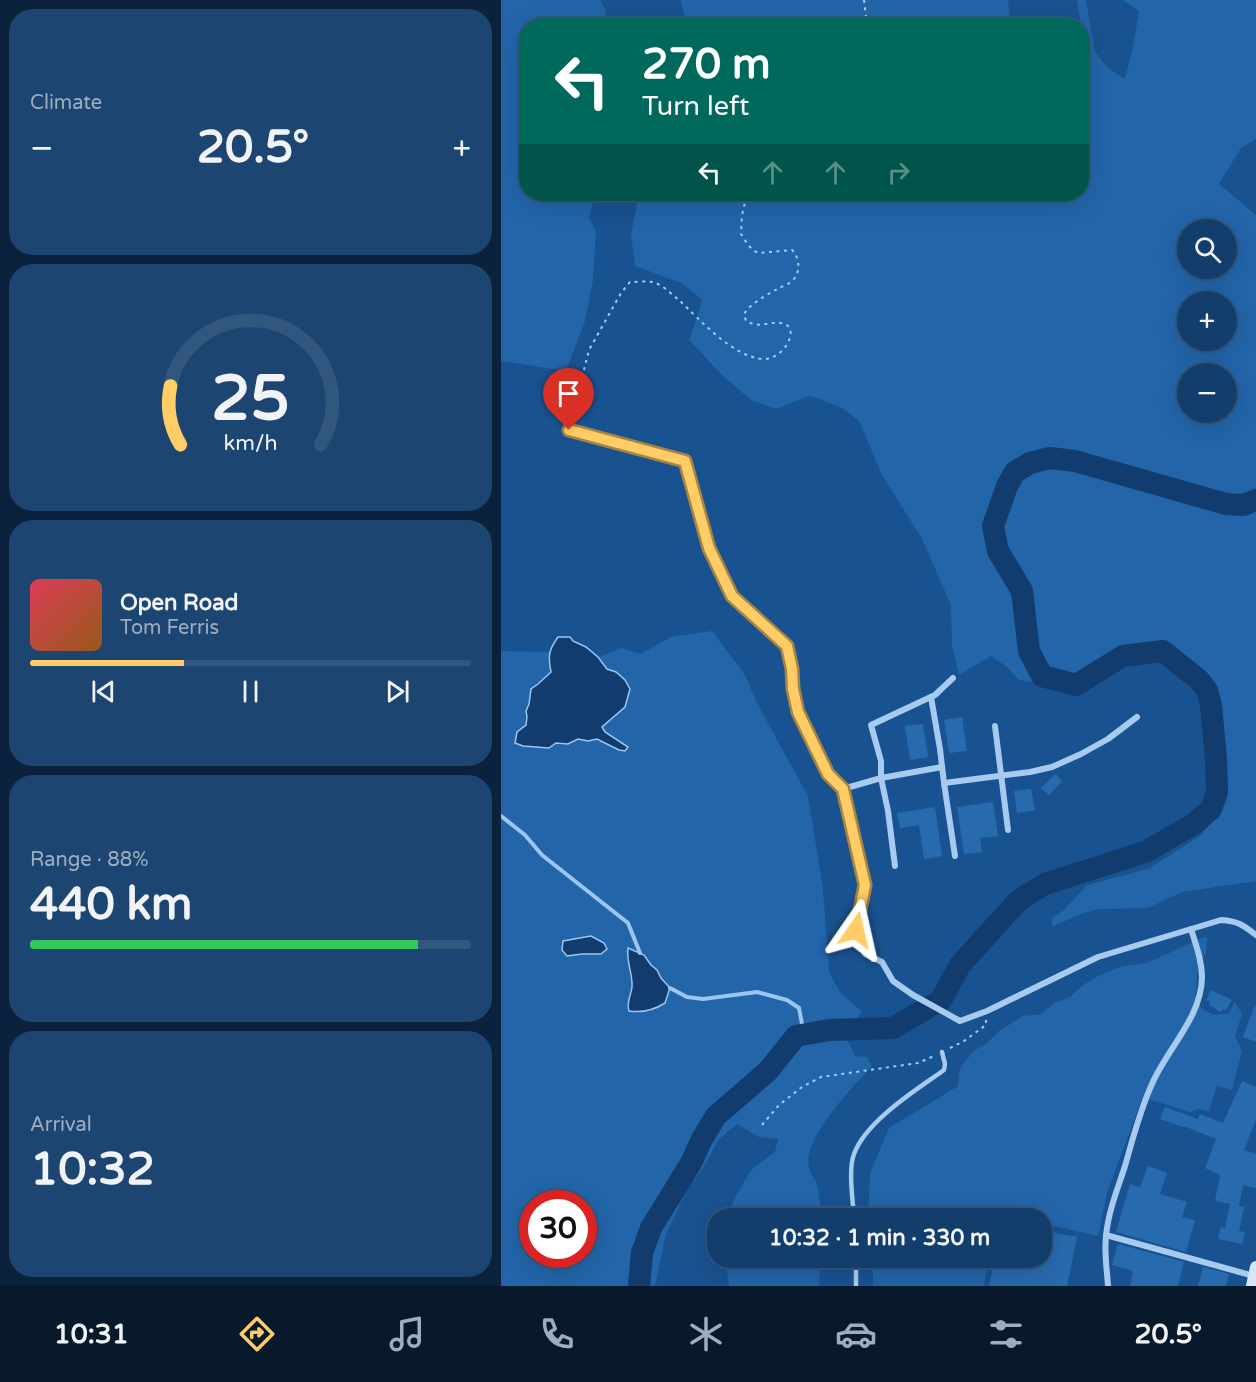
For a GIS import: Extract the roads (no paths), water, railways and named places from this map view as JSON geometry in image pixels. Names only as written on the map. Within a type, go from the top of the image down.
[{"type":"street","points":[[569,430],[685,461],[709,548],[732,596],[787,646],[798,712],[828,774],[843,789],[865,885],[856,930],[865,954],[882,962],[893,981],[960,1021],[987,1011],[1098,957],[1221,920],[1235,920],[1256,936]]},
{"type":"street","points":[[895,866],[881,778],[881,761],[871,724],[935,695],[953,678]]},
{"type":"street","points":[[931,696],[955,856]]},
{"type":"street","points":[[943,783],[1052,767],[1108,739],[1137,717]]},
{"type":"street","points":[[995,726],[1008,830]]},
{"type":"street","points":[[843,789],[881,778],[942,767]]},
{"type":"street","points":[[1108,1286],[1106,1236],[1111,1209],[1149,1090],[1191,1016],[1200,991],[1202,978],[1200,961],[1191,929]]},
{"type":"street","points":[[1106,1236],[1254,1276]]},
{"type":"lane","points":[[854,1208],[853,1155],[864,1136],[879,1120],[905,1097],[944,1070],[942,1052]]},
{"type":"lane","points":[[856,1268],[856,1286]]},
{"type":"waterway","points":[[639,1286],[642,1253],[651,1228],[691,1163],[716,1116],[768,1071],[796,1036],[829,1030],[893,1028],[941,1000],[960,965],[1019,900],[1045,884],[1145,852],[1194,824],[1211,809],[1217,792],[1216,759],[1211,705],[1207,690],[1199,680],[1163,651],[1123,656],[1076,685],[1042,676],[1029,651],[1022,591],[998,551],[993,526],[1007,486],[1015,472],[1030,463],[1050,458],[1075,461],[1226,504],[1243,505],[1256,500]]},
{"type":"waterway","points":[[501,816],[525,835],[542,855],[628,923],[640,953]]},
{"type":"waterway","points":[[670,988],[687,997],[703,999],[757,992],[787,1000],[799,1008],[804,1035]]}]
